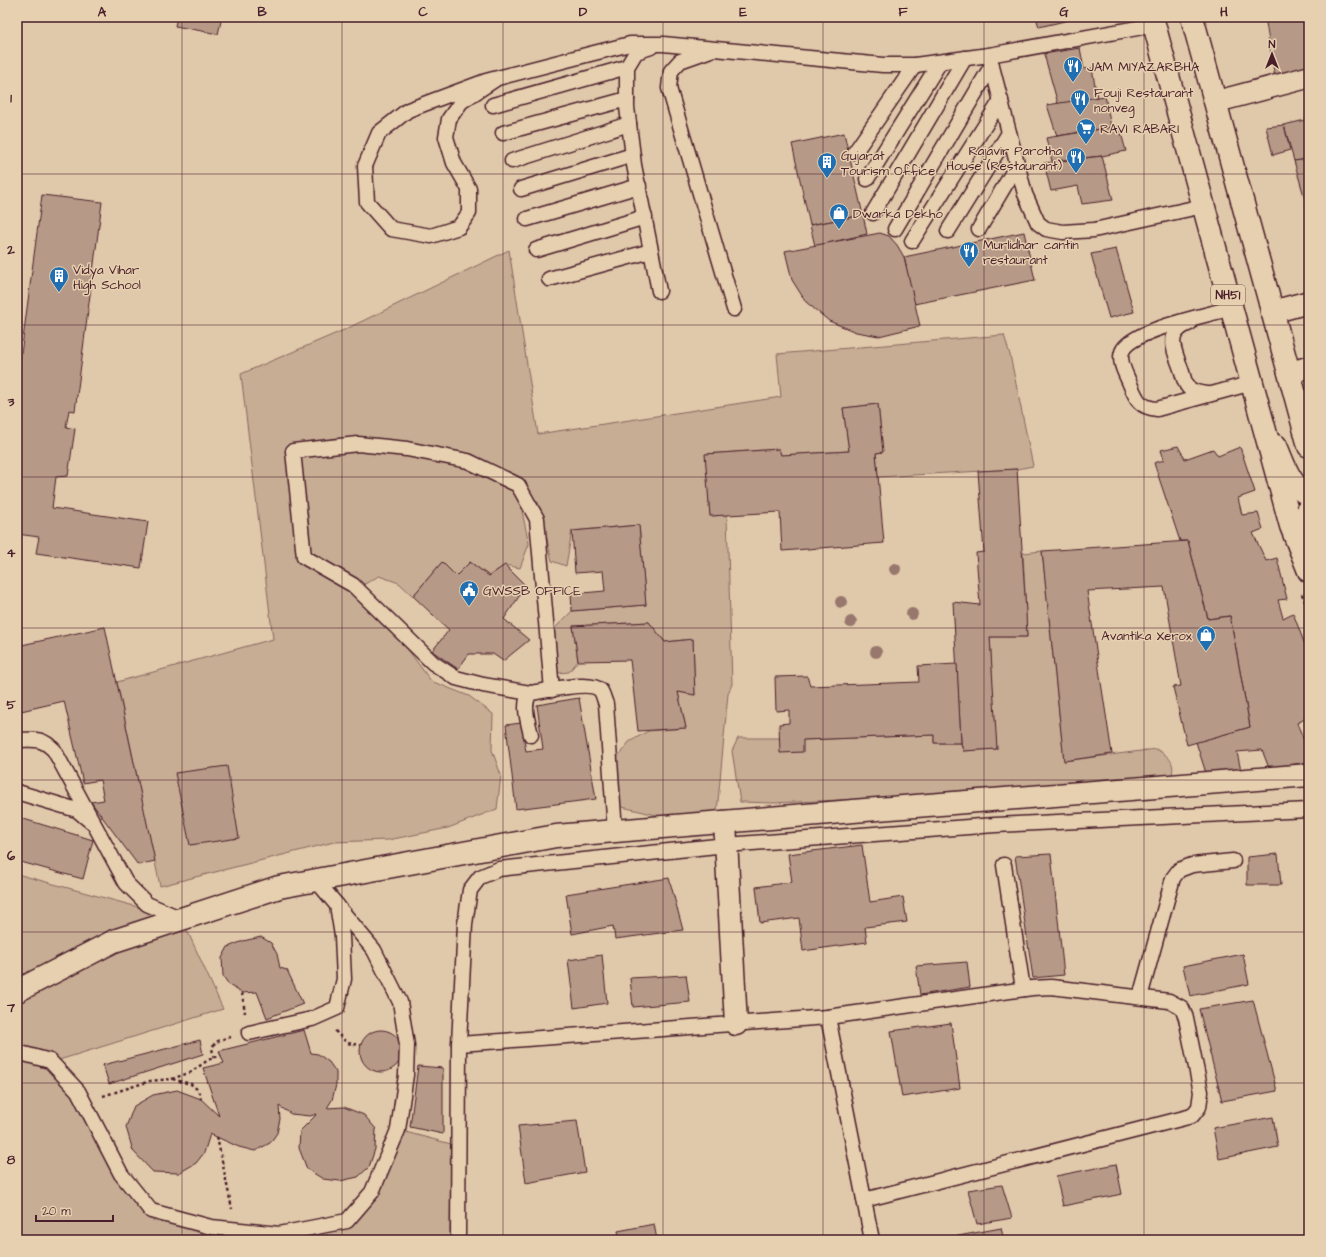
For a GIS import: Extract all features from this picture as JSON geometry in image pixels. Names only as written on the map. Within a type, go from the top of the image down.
[{"type":"main road","name":"NH51","points":[[1192,17],[1272,312],[1299,370],[1296,397],[1309,446]]},
{"type":"main road","name":"NH51","points":[[1153,21],[1203,206],[1221,311],[1252,383],[1291,526],[1309,571]]},
{"type":"main road","points":[[1272,312],[1309,302]]},
{"type":"main road","points":[[1252,383],[1291,480],[1302,492],[1309,495]]},
{"type":"main road","points":[[1296,397],[1309,425]]},
{"type":"main road","points":[[1309,509],[1305,519],[1309,539]]},
{"type":"main road","points":[[17,991],[114,941],[279,887],[556,836],[1309,775]]},
{"type":"main road","points":[[725,822],[736,1024]]},
{"type":"street","points":[[1215,102],[1309,77]]},
{"type":"lane","points":[[496,79],[461,102],[449,119],[446,137],[454,163],[469,189],[469,213],[460,227],[431,236],[391,228],[367,202],[365,166],[379,132],[408,110],[496,79],[630,44],[663,44],[715,48],[883,65],[915,65],[965,58],[990,60],[1153,21]]},
{"type":"lane","points":[[659,291],[633,155],[627,98],[627,67],[636,52],[663,44]]},
{"type":"lane","points":[[715,48],[680,61],[671,71],[669,88],[734,309]]},
{"type":"lane","points":[[873,213],[965,58]]},
{"type":"lane","points":[[990,60],[1025,194],[1038,223],[1046,228],[1063,232],[1094,230],[1203,206]]},
{"type":"lane","points":[[895,228],[990,60]]},
{"type":"lane","points":[[867,179],[940,62]]},
{"type":"lane","points":[[855,152],[915,65]]},
{"type":"lane","points":[[493,105],[627,67]]},
{"type":"lane","points":[[503,132],[627,98]]},
{"type":"lane","points":[[912,241],[1001,100]]},
{"type":"lane","points":[[512,161],[629,124]]},
{"type":"lane","points":[[948,231],[1009,133]]},
{"type":"lane","points":[[521,189],[633,155]]},
{"type":"lane","points":[[979,228],[1017,165]]},
{"type":"lane","points":[[527,219],[639,186]]},
{"type":"lane","points":[[536,250],[645,217]]},
{"type":"lane","points":[[549,279],[651,251]]},
{"type":"lane","points":[[1210,394],[1196,392],[1187,386],[1172,344],[1175,333],[1184,325],[1221,311]]},
{"type":"lane","points":[[1221,311],[1158,328],[1130,342],[1122,352],[1121,360],[1136,399],[1146,408],[1157,409],[1252,383]]},
{"type":"lane","points":[[552,690],[537,519],[518,485],[468,461],[407,450],[358,444],[293,451],[304,556],[353,585],[433,663],[456,678],[483,685],[530,693],[552,690],[575,686],[594,685],[601,690],[606,704],[614,831]]},
{"type":"lane","points":[[530,693],[526,699],[526,709],[531,735]]},
{"type":"lane","points":[[17,740],[46,742],[54,750],[126,883],[147,904],[182,918]]},
{"type":"lane","points":[[17,792],[77,810],[96,828]]},
{"type":"lane","points":[[458,1240],[459,1044],[465,924],[470,890],[480,877],[499,869],[726,845],[995,826],[1309,810]]},
{"type":"lane","points":[[1140,997],[1173,878],[1179,870],[1192,865],[1233,861]]},
{"type":"lane","points":[[1004,865],[1023,989]]},
{"type":"lane","points":[[17,1052],[50,1061],[78,1091],[121,1174],[151,1211],[211,1226],[279,1234],[347,1221],[372,1192],[398,1130],[406,1075],[407,1045],[400,1002],[374,950],[316,880]]},
{"type":"lane","points":[[249,1033],[312,1019],[337,1008],[344,979],[342,936],[337,905]]},
{"type":"lane","points":[[459,1044],[828,1017],[1023,989],[1051,987],[1169,1000],[1182,1008],[1186,1018],[1201,1092],[1199,1107],[1192,1116],[864,1200]]},
{"type":"lane","points":[[828,1017],[872,1240]]},
{"type":"path","points":[[327,1012],[336,1032],[347,1043],[361,1045]]},
{"type":"path","points":[[84,1102],[150,1081],[172,1079],[191,1072],[208,1060],[221,1055]]},
{"type":"path","points":[[172,1079],[190,1084],[198,1090],[201,1099]]},
{"type":"path","points":[[217,1137],[236,1230]]},
{"type":"shaded area","points":[[509,250],[538,434],[781,397],[777,354],[1004,335],[1010,355],[1033,466],[1017,469],[878,477],[876,453],[883,452],[878,404],[843,408],[849,451],[781,455],[779,449],[706,454],[710,516],[727,515],[732,684],[728,694],[717,812],[665,817],[618,806],[615,760],[629,742],[648,731],[686,728],[678,692],[695,695],[693,639],[665,642],[649,622],[573,626],[578,661],[569,672],[558,673],[553,654],[554,629],[572,611],[646,605],[639,525],[572,531],[566,566],[552,561],[538,502],[522,511],[529,544],[520,568],[505,565],[489,576],[470,562],[456,576],[442,562],[413,596],[399,583],[379,576],[361,586],[363,605],[406,647],[431,681],[469,696],[493,714],[492,750],[501,775],[497,809],[448,828],[388,840],[334,842],[160,886],[117,682],[273,639],[241,374],[344,330]]},
{"type":"shaded area","points":[[1042,551],[1064,761],[1156,749],[1171,761],[1173,768],[1171,779],[929,796],[773,803],[740,802],[732,751],[738,738],[780,738],[803,740],[934,735],[934,743],[961,743],[963,751],[996,749],[990,637],[1027,637],[1023,553]]},
{"type":"shaded area","points":[[17,874],[182,919],[223,1009],[56,1061],[151,1211],[279,1234],[347,1221],[372,1192],[398,1130],[451,1144],[450,1240],[17,1240]]},
{"type":"building","points":[[177,17],[222,17],[218,34],[175,26]]},
{"type":"building","points":[[1036,17],[1082,17],[1039,27]]},
{"type":"building","points":[[1265,17],[1309,17],[1309,72],[1275,78]]},
{"type":"building","name":"JAM MIYAZARBHA","points":[[1080,48],[1084,69],[1092,68],[1097,98],[1058,104],[1044,54]]},
{"type":"building","name":"Fouji Restaurant nonveg","points":[[1105,96],[1111,127],[1057,136],[1047,105]]},
{"type":"building","points":[[1309,119],[1309,159],[1294,161],[1284,125]]},
{"type":"building","points":[[1284,125],[1290,150],[1273,155],[1266,127]]},
{"type":"building","name":"RAVI RABARI","points":[[1119,126],[1126,151],[1102,156],[1052,161],[1046,138]]},
{"type":"building","name":"Gujarat Tourism Office","points":[[844,133],[863,215],[810,225],[792,144]]},
{"type":"building","name":"Rajavir Parotha House (Restaurant)","points":[[1102,156],[1113,200],[1082,204],[1078,186],[1051,191],[1044,163]]},
{"type":"building","points":[[1309,159],[1309,210],[1308,210],[1294,161]]},
{"type":"building","name":"Vidya Vihar High School","points":[[42,195],[102,202],[75,411],[69,410],[66,427],[75,429],[68,476],[56,477],[52,508],[148,522],[141,568],[36,553],[39,537],[17,534],[17,384]]},
{"type":"building","name":"Dwarka Dekho","points":[[863,215],[867,234],[815,246],[810,225]]},
{"type":"building","name":"Murlidhar cantin restaurant","points":[[1024,232],[1035,280],[914,304],[904,257]]},
{"type":"building","points":[[880,233],[889,236],[897,245],[904,257],[920,326],[879,336],[856,332],[829,321],[806,302],[792,280],[785,251]]},
{"type":"building","points":[[1116,249],[1134,312],[1109,318],[1091,254]]},
{"type":"building","points":[[878,404],[883,452],[876,453],[884,543],[782,551],[780,512],[710,516],[705,454],[779,449],[781,455],[849,451],[843,408]]},
{"type":"building","points":[[1178,446],[1185,459],[1213,449],[1218,456],[1240,447],[1255,492],[1238,498],[1242,515],[1258,513],[1263,529],[1253,533],[1266,561],[1277,558],[1287,599],[1278,600],[1283,618],[1293,613],[1305,645],[1309,643],[1309,717],[1297,723],[1309,753],[1309,762],[1269,768],[1262,750],[1237,752],[1241,771],[1206,773],[1196,742],[1250,727],[1230,616],[1208,619],[1188,541],[1180,541],[1154,463],[1164,460],[1161,450]]},
{"type":"building","points":[[1017,469],[1027,637],[990,637],[997,749],[963,751],[961,743],[953,602],[980,605],[976,553],[984,552],[978,471]]},
{"type":"building","name":"GWSSB OFFICE","points":[[639,525],[646,605],[572,611],[571,594],[605,591],[603,571],[575,573],[572,531]]},
{"type":"building","name":"Avantika Xerox","points":[[1188,541],[1208,619],[1230,616],[1250,727],[1187,745],[1173,687],[1181,686],[1164,587],[1087,591],[1112,754],[1064,761],[1042,551]]},
{"type":"building","name":"GWSSB OFFICE","points":[[442,562],[456,576],[470,562],[489,576],[505,565],[526,586],[504,619],[529,640],[503,661],[493,654],[469,654],[458,669],[432,651],[449,630],[413,596]]},
{"type":"building","name":"GWSSB OFFICE","points":[[649,622],[665,642],[693,639],[695,695],[678,692],[686,728],[638,731],[630,660],[578,661],[573,626]]},
{"type":"building","points":[[105,627],[155,861],[138,865],[91,802],[104,800],[100,780],[83,783],[64,701],[17,712],[17,646]]},
{"type":"building","points":[[957,664],[961,743],[934,743],[934,735],[803,740],[803,752],[780,753],[779,724],[789,723],[789,710],[776,711],[775,677],[807,676],[810,686],[919,682],[918,666]]},
{"type":"building","points":[[579,698],[596,799],[516,809],[506,725],[521,723],[526,751],[543,749],[537,705]]},
{"type":"building","points":[[227,766],[239,838],[190,845],[175,773]]},
{"type":"building","points":[[17,817],[93,840],[83,879],[17,861]]},
{"type":"building","points":[[862,845],[870,902],[903,897],[907,922],[865,927],[867,942],[803,951],[799,918],[760,923],[756,887],[792,882],[788,854]]},
{"type":"building","points":[[1051,854],[1064,975],[1033,978],[1015,856]]},
{"type":"building","points":[[1278,854],[1281,885],[1247,885],[1247,857]]},
{"type":"building","points":[[669,878],[683,930],[615,939],[613,926],[572,934],[566,894]]},
{"type":"building","points":[[261,937],[271,943],[277,954],[280,968],[287,970],[303,1004],[267,1018],[257,992],[242,993],[229,985],[223,976],[222,958],[228,947],[243,941]]},
{"type":"building","points":[[1243,954],[1249,984],[1190,996],[1183,966]]},
{"type":"building","points":[[602,955],[607,1003],[574,1008],[568,960]]},
{"type":"building","points":[[967,962],[970,987],[920,995],[916,966]]},
{"type":"building","points":[[686,975],[690,1002],[633,1007],[630,978]]},
{"type":"building","points":[[1253,1000],[1277,1091],[1222,1101],[1199,1009]]},
{"type":"building","points":[[951,1023],[960,1088],[902,1097],[891,1031]]},
{"type":"building","points":[[304,1030],[311,1053],[318,1054],[329,1062],[336,1072],[336,1085],[332,1100],[327,1108],[344,1107],[364,1115],[376,1129],[375,1149],[369,1167],[358,1177],[340,1181],[323,1179],[307,1169],[299,1148],[300,1131],[317,1114],[310,1116],[291,1114],[279,1106],[280,1119],[277,1133],[270,1143],[255,1151],[239,1147],[210,1134],[204,1153],[196,1163],[179,1173],[153,1172],[133,1151],[126,1127],[134,1106],[153,1095],[177,1090],[201,1099],[219,1116],[203,1068],[224,1063],[219,1051]]},
{"type":"building","points":[[377,1030],[385,1030],[396,1036],[402,1047],[402,1055],[396,1066],[385,1072],[377,1072],[366,1066],[360,1055],[360,1047],[366,1036]]},
{"type":"building","points":[[200,1040],[203,1054],[109,1084],[103,1065]]},
{"type":"building","points":[[418,1066],[443,1068],[443,1134],[410,1127]]},
{"type":"building","points":[[1273,1117],[1278,1147],[1219,1159],[1213,1128]]},
{"type":"building","points":[[577,1121],[585,1172],[526,1183],[518,1126]]},
{"type":"building","points":[[1116,1164],[1122,1194],[1063,1206],[1056,1176]]},
{"type":"building","points":[[1002,1185],[1012,1218],[977,1224],[968,1190]]},
{"type":"building","points":[[654,1224],[657,1240],[620,1240],[618,1231]]},
{"type":"building","points":[[1001,1228],[1004,1240],[942,1240],[942,1239]]},
{"type":"place","name":"JAM MIYAZARBHA","points":[[1073,83]]},
{"type":"place","name":"Fouji Restaurant nonveg","points":[[1080,116]]},
{"type":"place","name":"RAVI RABARI","points":[[1086,145]]},
{"type":"place","name":"Rajavir Parotha House (Restaurant)","points":[[1076,174]]},
{"type":"place","name":"Gujarat Tourism Office","points":[[827,179]]},
{"type":"place","name":"Dwarka Dekho","points":[[839,230]]},
{"type":"place","name":"Murlidhar cantin restaurant","points":[[969,268]]},
{"type":"place","name":"Vidya Vihar High School","points":[[59,293]]},
{"type":"place","name":"GWSSB OFFICE","points":[[469,607]]},
{"type":"place","name":"Avantika Xerox","points":[[1206,652]]}]
